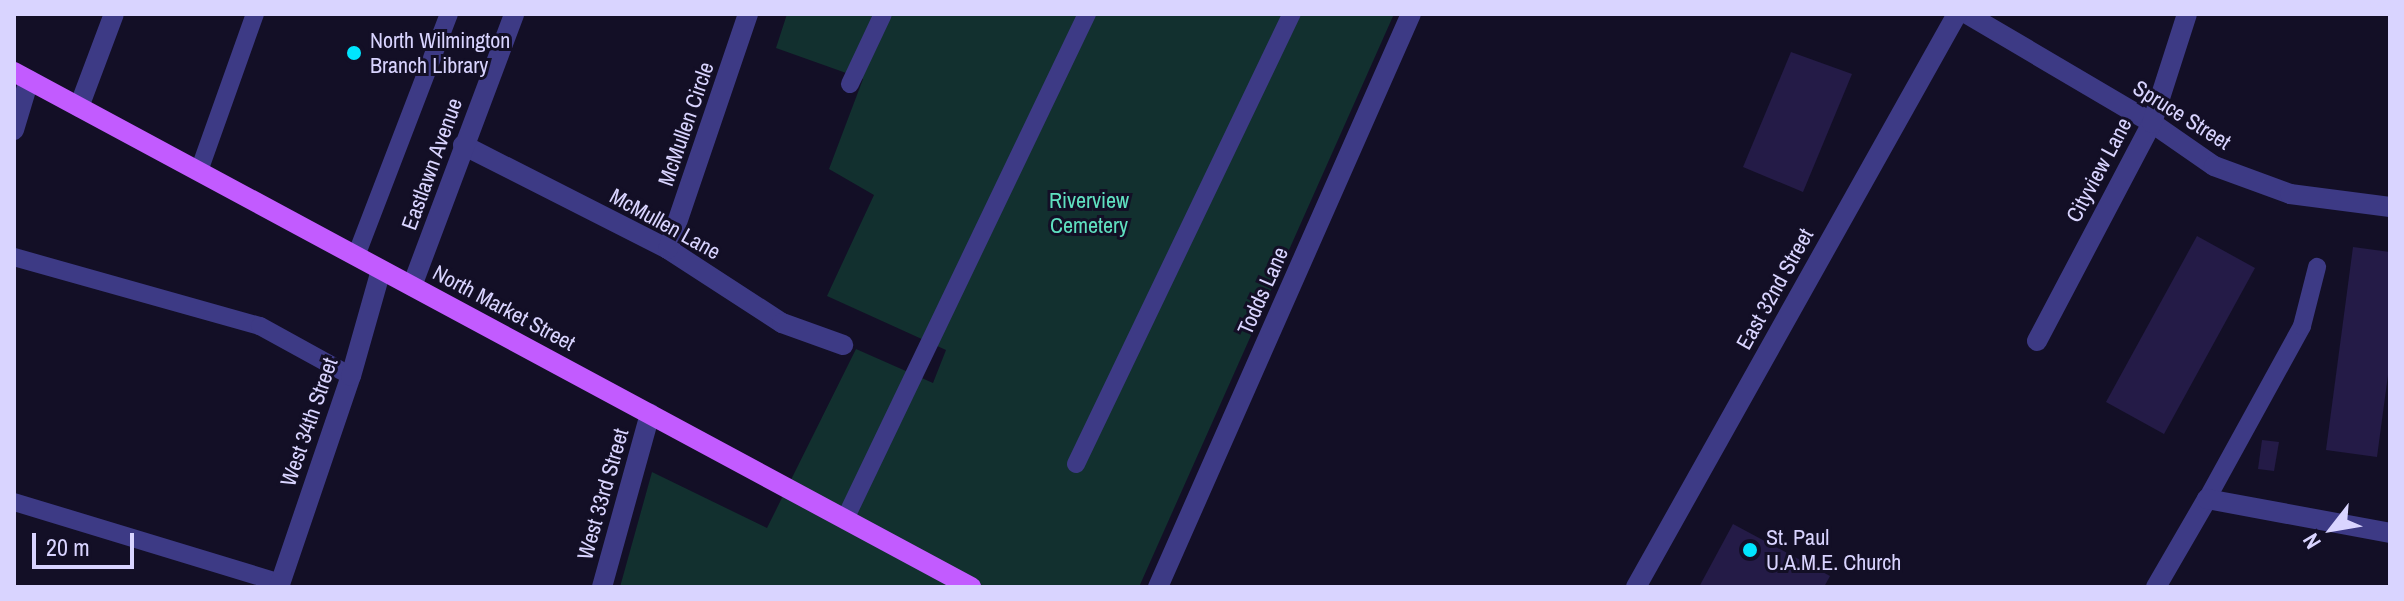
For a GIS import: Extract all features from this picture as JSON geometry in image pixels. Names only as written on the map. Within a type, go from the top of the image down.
[{"type":"main road","name":"North Market Street","points":[[21,76],[971,587]]},
{"type":"street","points":[[79,107],[114,14]]},
{"type":"street","name":"Eastlawn Avenue","points":[[412,286],[514,14]]},
{"type":"street","name":"McMullen Circle","points":[[668,249],[748,14]]},
{"type":"street","name":"Todds Lane","points":[[1162,586],[1411,14]]},
{"type":"street","name":"East 32nd Street","points":[[1636,587],[1957,14]]},
{"type":"street","name":"Spruce Street","points":[[1967,14],[2152,123],[2214,166],[2290,194],[2390,207]]},
{"type":"street","name":"Cityview Lane","points":[[2037,341],[2152,123],[2187,14]]},
{"type":"street","points":[[14,130],[21,76]]},
{"type":"street","name":"McMullen Lane","points":[[463,145],[668,249],[782,323],[843,345]]},
{"type":"street","name":"West 34th Street","points":[[279,585],[351,376],[381,270]]},
{"type":"street","name":"West 33rd Street","points":[[602,587],[650,414]]},
{"type":"street","points":[[2156,587],[2207,499],[2390,533]]},
{"type":"lane","points":[[199,171],[255,14]]},
{"type":"lane","points":[[356,256],[449,14]]},
{"type":"lane","points":[[850,84],[883,14]]},
{"type":"lane","points":[[845,519],[1087,14]]},
{"type":"lane","points":[[1076,464],[1292,14]]},
{"type":"lane","points":[[14,257],[260,326],[351,376]]},
{"type":"lane","points":[[2207,499],[2302,326],[2317,267]]},
{"type":"lane","points":[[14,502],[279,585]]},
{"type":"green space","name":"Riverview Cemetery","points":[[787,14],[1394,14],[1139,587],[620,587],[652,472],[767,528],[856,349],[933,383],[946,350],[827,296],[874,195],[829,169],[863,79],[776,48]]},
{"type":"building","points":[[1791,52],[1852,74],[1803,192],[1743,167]]},
{"type":"building","points":[[2197,236],[2255,268],[2164,434],[2106,402]]},
{"type":"building","points":[[2353,247],[2390,252],[2390,360],[2377,457],[2326,450]]},
{"type":"building","points":[[2262,440],[2279,442],[2274,471],[2258,469]]},
{"type":"building","name":"St. Paul U.A.M.E. Church","points":[[1733,524],[1830,576],[1824,587],[1699,587]]},
{"type":"place","name":"North Wilmington Branch Library","points":[[354,53]]},
{"type":"place","name":"St. Paul U.A.M.E. Church","points":[[1750,550]]}]
